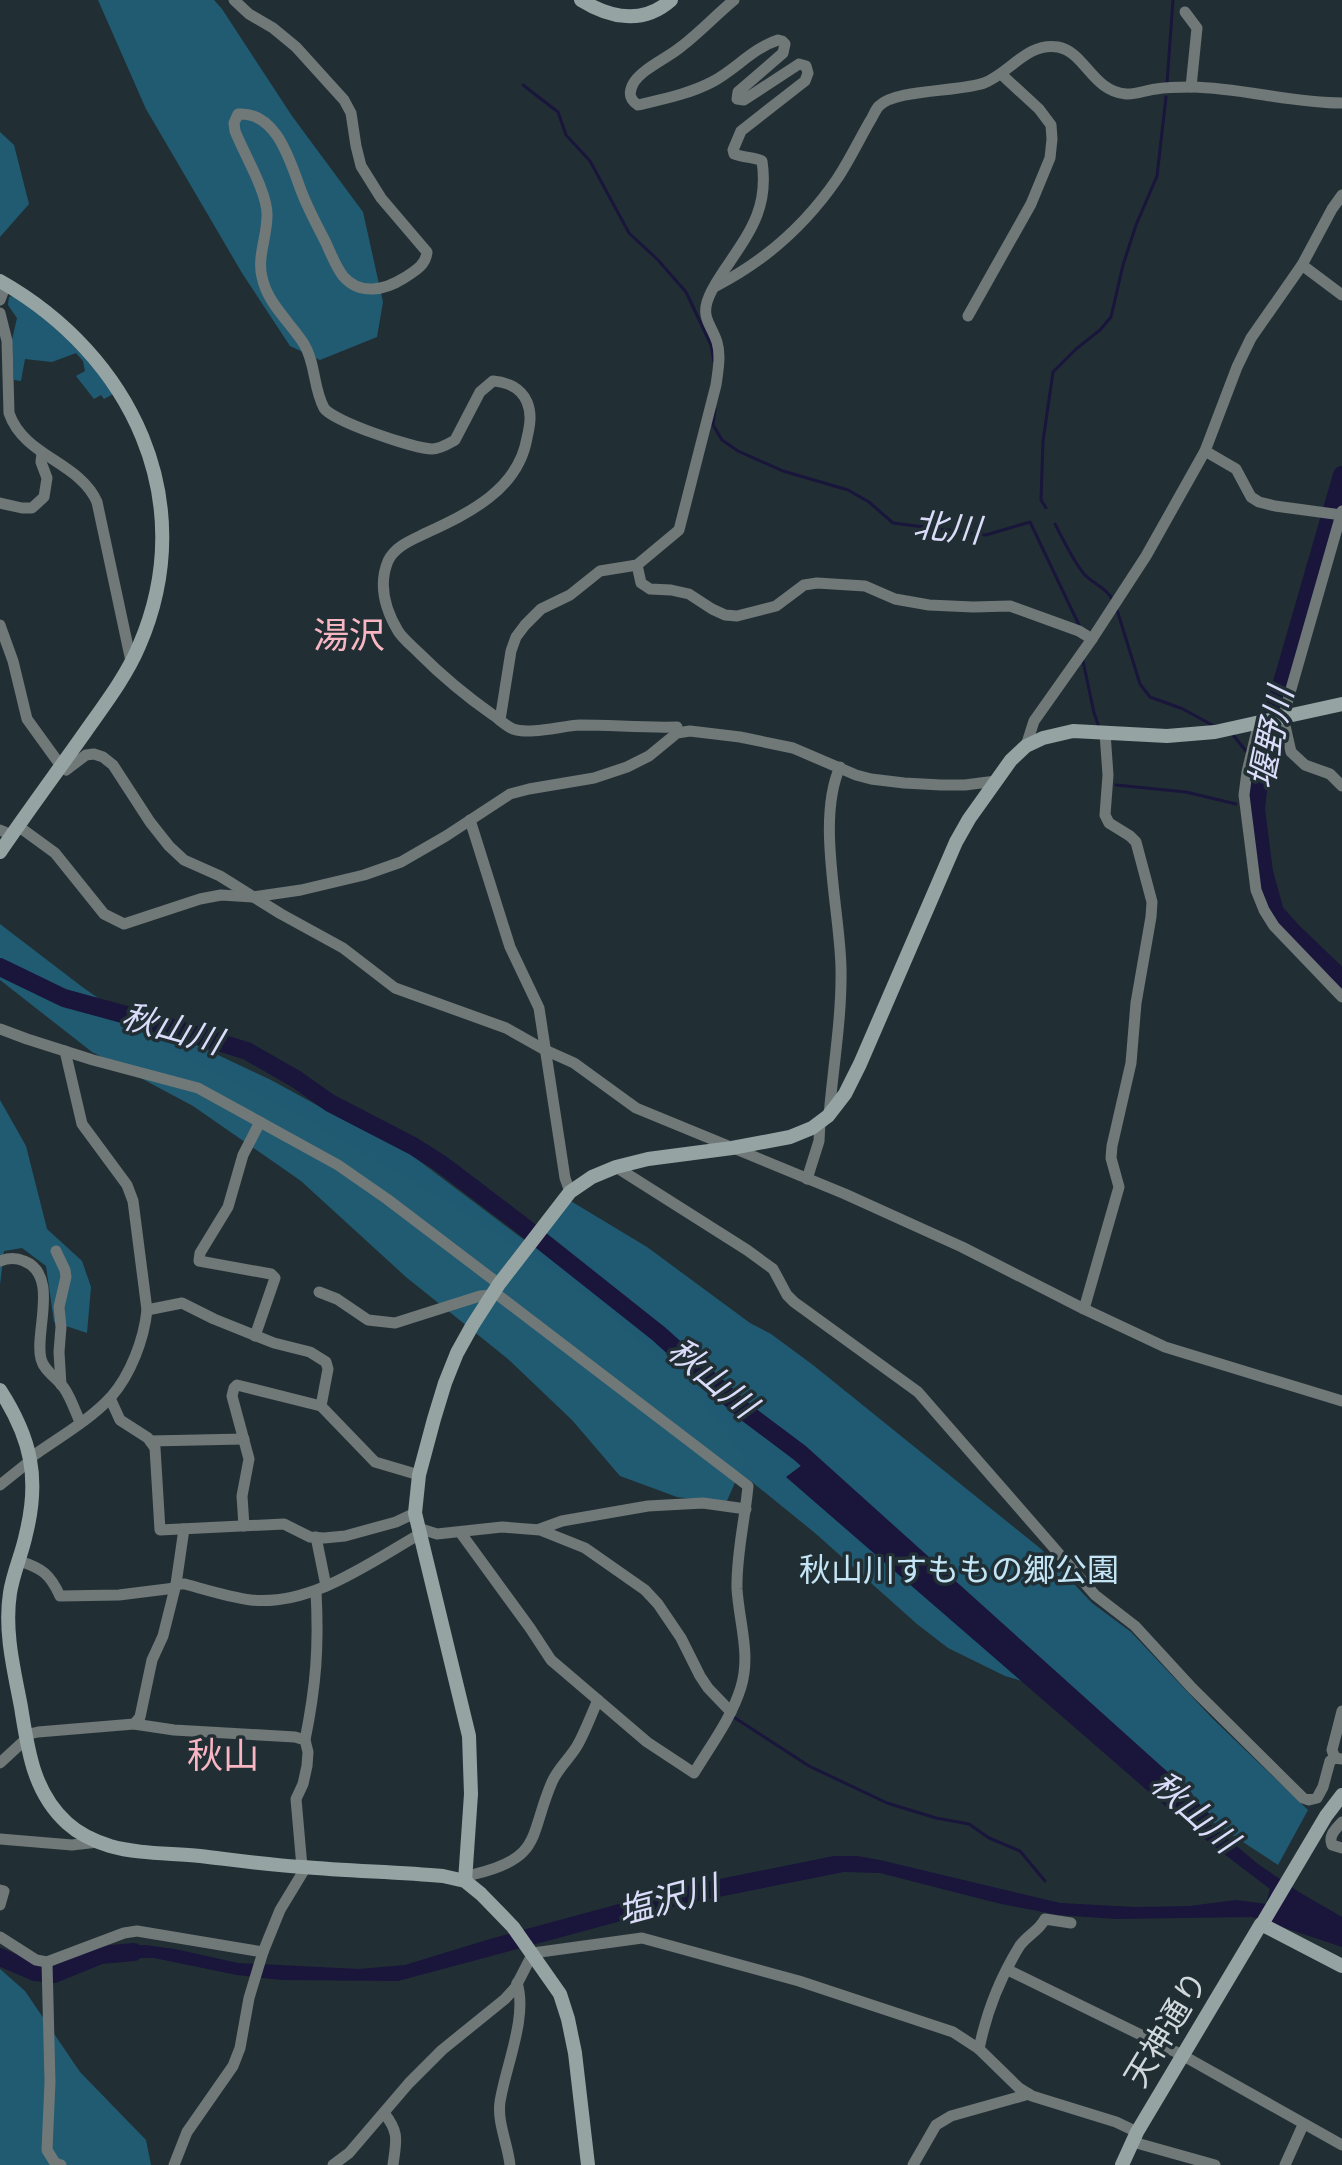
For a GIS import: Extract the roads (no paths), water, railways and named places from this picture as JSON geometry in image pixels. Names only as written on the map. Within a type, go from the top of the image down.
[{"type":"street","points":[[234,0],[296,47],[344,100],[351,113],[361,166],[381,198],[427,252],[425,261],[418,269],[379,290],[362,287],[345,278],[310,211],[288,153],[261,120],[249,113],[238,114],[235,131],[264,196],[268,215],[260,262],[262,279],[269,296],[311,355],[325,410],[343,422],[407,444],[432,449],[455,440],[480,392],[493,381],[506,382],[528,404],[531,419],[525,449],[503,486],[472,511],[403,544],[390,557],[383,586],[384,598],[399,633],[440,674],[513,729],[525,731],[578,725],[677,727]]},
{"type":"street","points":[[581,0],[599,11],[622,17],[664,7],[671,0]]},
{"type":"street","points":[[500,720],[511,651],[525,625],[541,609],[570,595],[600,571],[637,565],[679,530],[716,385],[719,362],[718,344],[705,316],[707,303],[712,289],[756,221],[763,199],[765,182],[762,161],[734,154],[735,141],[741,131],[805,81],[808,73],[806,66],[799,64],[744,100],[737,99],[738,92],[783,53],[785,44],[778,40],[715,81],[687,93],[638,105],[632,101],[630,94],[639,76],[680,48],[734,0]]},
{"type":"street","points":[[1185,12],[1197,28],[1191,87]]},
{"type":"street","points":[[712,289],[745,271],[787,238],[837,179],[878,106],[891,97],[983,84],[1024,55],[1040,48],[1058,47],[1071,52],[1100,85],[1126,94],[1159,88],[1191,87],[1342,103]]},
{"type":"street","points":[[968,316],[1031,204],[1050,158],[1051,125],[1039,109],[1001,74]]},
{"type":"street","points":[[1026,746],[1034,721],[1146,556],[1205,451],[1251,338],[1302,265],[1342,195]]},
{"type":"street","points":[[1302,265],[1342,295]]},
{"type":"street","points":[[0,300],[3,282],[43,310],[96,359],[117,388],[137,422],[151,462],[161,512],[162,555],[156,592],[139,647],[118,685],[61,766],[10,830],[0,852]]},
{"type":"street","points":[[0,313],[7,341],[9,413],[17,431],[92,490],[131,661]]},
{"type":"street","points":[[1205,451],[1236,469],[1251,497],[1259,502],[1341,514],[1281,717],[1291,752],[1305,765],[1330,774],[1342,786]]},
{"type":"street","points":[[0,503],[32,508],[44,497],[47,478],[41,462],[42,453]]},
{"type":"street","points":[[637,565],[641,583],[650,589],[689,594],[725,615],[737,616],[776,606],[804,585],[853,585],[865,586],[895,599],[929,605],[1010,606],[1079,631],[1092,639]]},
{"type":"street","points":[[0,625],[13,661],[27,719],[61,766],[66,770],[86,755],[103,757],[113,765],[150,822],[184,860],[220,876],[343,948],[395,988],[506,1028],[574,1063],[636,1108],[962,1247],[1165,1347],[1342,1401]]},
{"type":"street","points":[[588,2165],[575,2053],[560,1994],[513,1927],[470,1878],[467,1853],[471,1794],[469,1736],[415,1513],[419,1475],[445,1383],[465,1339],[495,1290],[545,1223],[570,1192],[592,1177],[648,1159],[790,1137],[824,1119],[845,1094],[860,1064],[956,842],[1011,760],[1026,746],[1043,738],[1073,731],[1167,736],[1215,732],[1342,704]]},
{"type":"street","points":[[1260,722],[1244,795],[1256,890],[1274,926],[1342,997]]},
{"type":"street","points":[[10,830],[55,853],[104,914],[124,924],[211,897],[253,897],[301,890],[364,875],[401,862],[510,794],[594,778],[627,767],[649,756],[677,733],[690,731],[740,737],[793,748],[871,779],[965,785],[996,781]]},
{"type":"street","points":[[1084,1309],[1119,1187],[1111,1158],[1112,1146],[1131,1063],[1136,1003],[1152,902],[1136,842],[1109,823],[1105,815],[1108,775],[1105,733]]},
{"type":"street","points":[[807,1179],[824,1119],[841,987],[829,802],[840,767]]},
{"type":"street","points":[[470,820],[510,947],[539,1008],[565,1178],[570,1192]]},
{"type":"street","points":[[0,1029],[65,1051],[198,1088],[338,1165],[387,1199],[495,1290],[748,1486],[737,1589],[745,1669],[731,1712],[694,1773],[647,1742],[551,1660],[460,1532]]},
{"type":"street","points":[[2,1482],[110,1398],[137,1351],[145,1326],[147,1310],[133,1201],[127,1185],[82,1124],[65,1051]]},
{"type":"street","points":[[255,1336],[275,1278],[271,1274],[199,1261],[200,1253],[228,1207],[243,1155],[260,1122]]},
{"type":"street","points":[[616,1167],[773,1269],[794,1302],[918,1392],[1095,1595],[1135,1626],[1192,1688],[1303,1798],[1317,1798],[1330,1761],[1338,1758],[1332,1750],[1342,1711]]},
{"type":"street","points":[[56,1251],[66,1277],[59,1307],[61,1386]]},
{"type":"street","points":[[0,1261],[21,1260],[38,1271],[43,1297],[40,1357],[61,1386],[80,1422]]},
{"type":"street","points":[[319,1292],[337,1299],[368,1320],[395,1323],[495,1290]]},
{"type":"street","points":[[147,1310],[182,1303],[255,1336],[310,1352],[326,1362],[328,1369],[321,1406]]},
{"type":"street","points":[[244,1526],[242,1496],[249,1459],[232,1396],[237,1385],[321,1406],[375,1462],[419,1475]]},
{"type":"street","points":[[0,1390],[24,1433],[33,1488],[32,1507],[4,1615],[26,1737],[35,1776],[43,1794],[66,1822],[98,1841],[138,1851],[304,1867],[470,1878],[509,1864],[527,1848],[536,1831],[553,1779],[577,1746],[598,1700]]},
{"type":"street","points":[[110,1398],[120,1420],[155,1448],[160,1530],[284,1524],[310,1537],[345,1536],[396,1522],[415,1513]]},
{"type":"street","points":[[150,1441],[244,1439]]},
{"type":"street","points":[[540,1530],[562,1521],[648,1506],[703,1503],[746,1509]]},
{"type":"street","points":[[19,1561],[36,1566],[49,1576],[60,1596],[119,1595],[185,1584],[249,1600],[271,1601],[321,1589],[419,1531],[437,1534],[502,1527],[540,1530],[585,1548],[645,1590],[671,1620],[708,1688],[731,1712]]},
{"type":"street","points":[[134,1724],[140,1717],[152,1660],[163,1636],[184,1529]]},
{"type":"street","points":[[174,2165],[192,2123],[233,2066],[262,1954],[280,1910],[304,1867],[296,1799],[307,1766],[305,1740],[319,1638],[321,1589],[316,1537]]},
{"type":"street","points":[[0,1763],[26,1737],[38,1732],[134,1724],[305,1740]]},
{"type":"street","name":"天神通り","points":[[1122,2165],[1182,2055],[1326,1816],[1342,1795]]},
{"type":"street","points":[[1342,1822],[1330,1840],[1332,1845],[1342,1848]]},
{"type":"street","points":[[0,1839],[72,1845],[98,1841]]},
{"type":"street","points":[[419,1874],[448,1870],[467,1853]]},
{"type":"street","points":[[0,1890],[4,1891],[0,1905]]},
{"type":"street","points":[[979,2049],[989,2010],[1020,1944],[1041,1928],[1045,1919],[1071,1923]]},
{"type":"street","points":[[1262,1924],[1342,1966]]},
{"type":"street","points":[[0,1937],[36,1960],[47,1962],[137,1931],[262,1954]]},
{"type":"street","points":[[530,1949],[642,1938],[799,1981],[953,2032],[979,2049],[1029,2094],[1116,2122],[1135,2137],[1215,2165]]},
{"type":"street","points":[[333,2165],[349,2153],[442,2050],[505,1999],[517,1983],[530,1949]]},
{"type":"street","points":[[47,1962],[50,2082],[47,2150],[55,2163],[61,2165]]},
{"type":"street","points":[[1008,1970],[1182,2055],[1342,2145]]},
{"type":"street","points":[[510,2165],[500,2110],[521,1996],[517,1983]]},
{"type":"street","points":[[913,2165],[936,2125],[951,2116],[1029,2094]]},
{"type":"street","points":[[384,2113],[395,2126],[397,2134],[393,2165]]},
{"type":"street","points":[[1285,2165],[1303,2125]]},
{"type":"water","points":[[802,1465],[1131,1758],[1258,1864],[1342,1917],[1342,1947],[1252,1917],[1116,1919],[1058,1915],[880,1873],[844,1872],[688,1903],[398,1981],[282,1980],[237,1975],[154,1958],[122,1958],[98,1964],[119,1947],[145,1945],[238,1963],[359,1969],[405,1965],[685,1886],[834,1856],[880,1860],[1060,1903],[1135,1907],[1189,1906],[1236,1900],[1266,1904],[1270,1889],[1194,1831],[786,1477]]},
{"type":"waterway","points":[[1167,83],[1173,0]]},
{"type":"waterway","name":"北川","points":[[523,85],[558,112],[566,135],[590,161],[629,233],[686,292],[711,345],[714,362]]},
{"type":"waterway","points":[[1046,508],[1041,500],[1043,441],[1053,372],[1111,317],[1136,225],[1157,176],[1166,97]]},
{"type":"waterway","name":"北川","points":[[715,409],[713,425],[722,440],[738,451],[783,471],[848,490],[869,502],[893,523],[986,535],[1030,522],[1079,625]]},
{"type":"waterway","name":"堰野川","points":[[1342,475],[1262,752],[1256,809],[1264,872],[1275,912],[1342,979]]},
{"type":"waterway","points":[[1055,524],[1084,574],[1112,599]]},
{"type":"waterway","points":[[1117,610],[1140,684],[1150,697],[1183,709],[1212,725]]},
{"type":"waterway","name":"北川","points":[[1083,661],[1099,727]]},
{"type":"waterway","points":[[1233,735],[1246,751]]},
{"type":"waterway","name":"堰野川","points":[[1254,771],[1258,778]]},
{"type":"waterway","name":"北川","points":[[1116,785],[1186,792],[1236,804]]},
{"type":"waterway","name":"秋山川","points":[[0,967],[64,998],[247,1051],[330,1103],[440,1163],[659,1334],[744,1411],[800,1453],[1162,1779],[1203,1820]]},
{"type":"waterway","points":[[732,1716],[809,1766],[887,1803],[969,1824],[989,1838],[1020,1851],[1045,1881]]},
{"type":"waterway","name":"塩沢川","points":[[0,1957],[35,1972],[54,1974],[101,1955],[134,1952]]},
{"type":"district","name":"湯沢","points":[[349,635]]},
{"type":"district","name":"秋山","points":[[223,1755]]},
{"type":"park label","name":"秋山川すももの郷公園","points":[[959,1570]]}]
